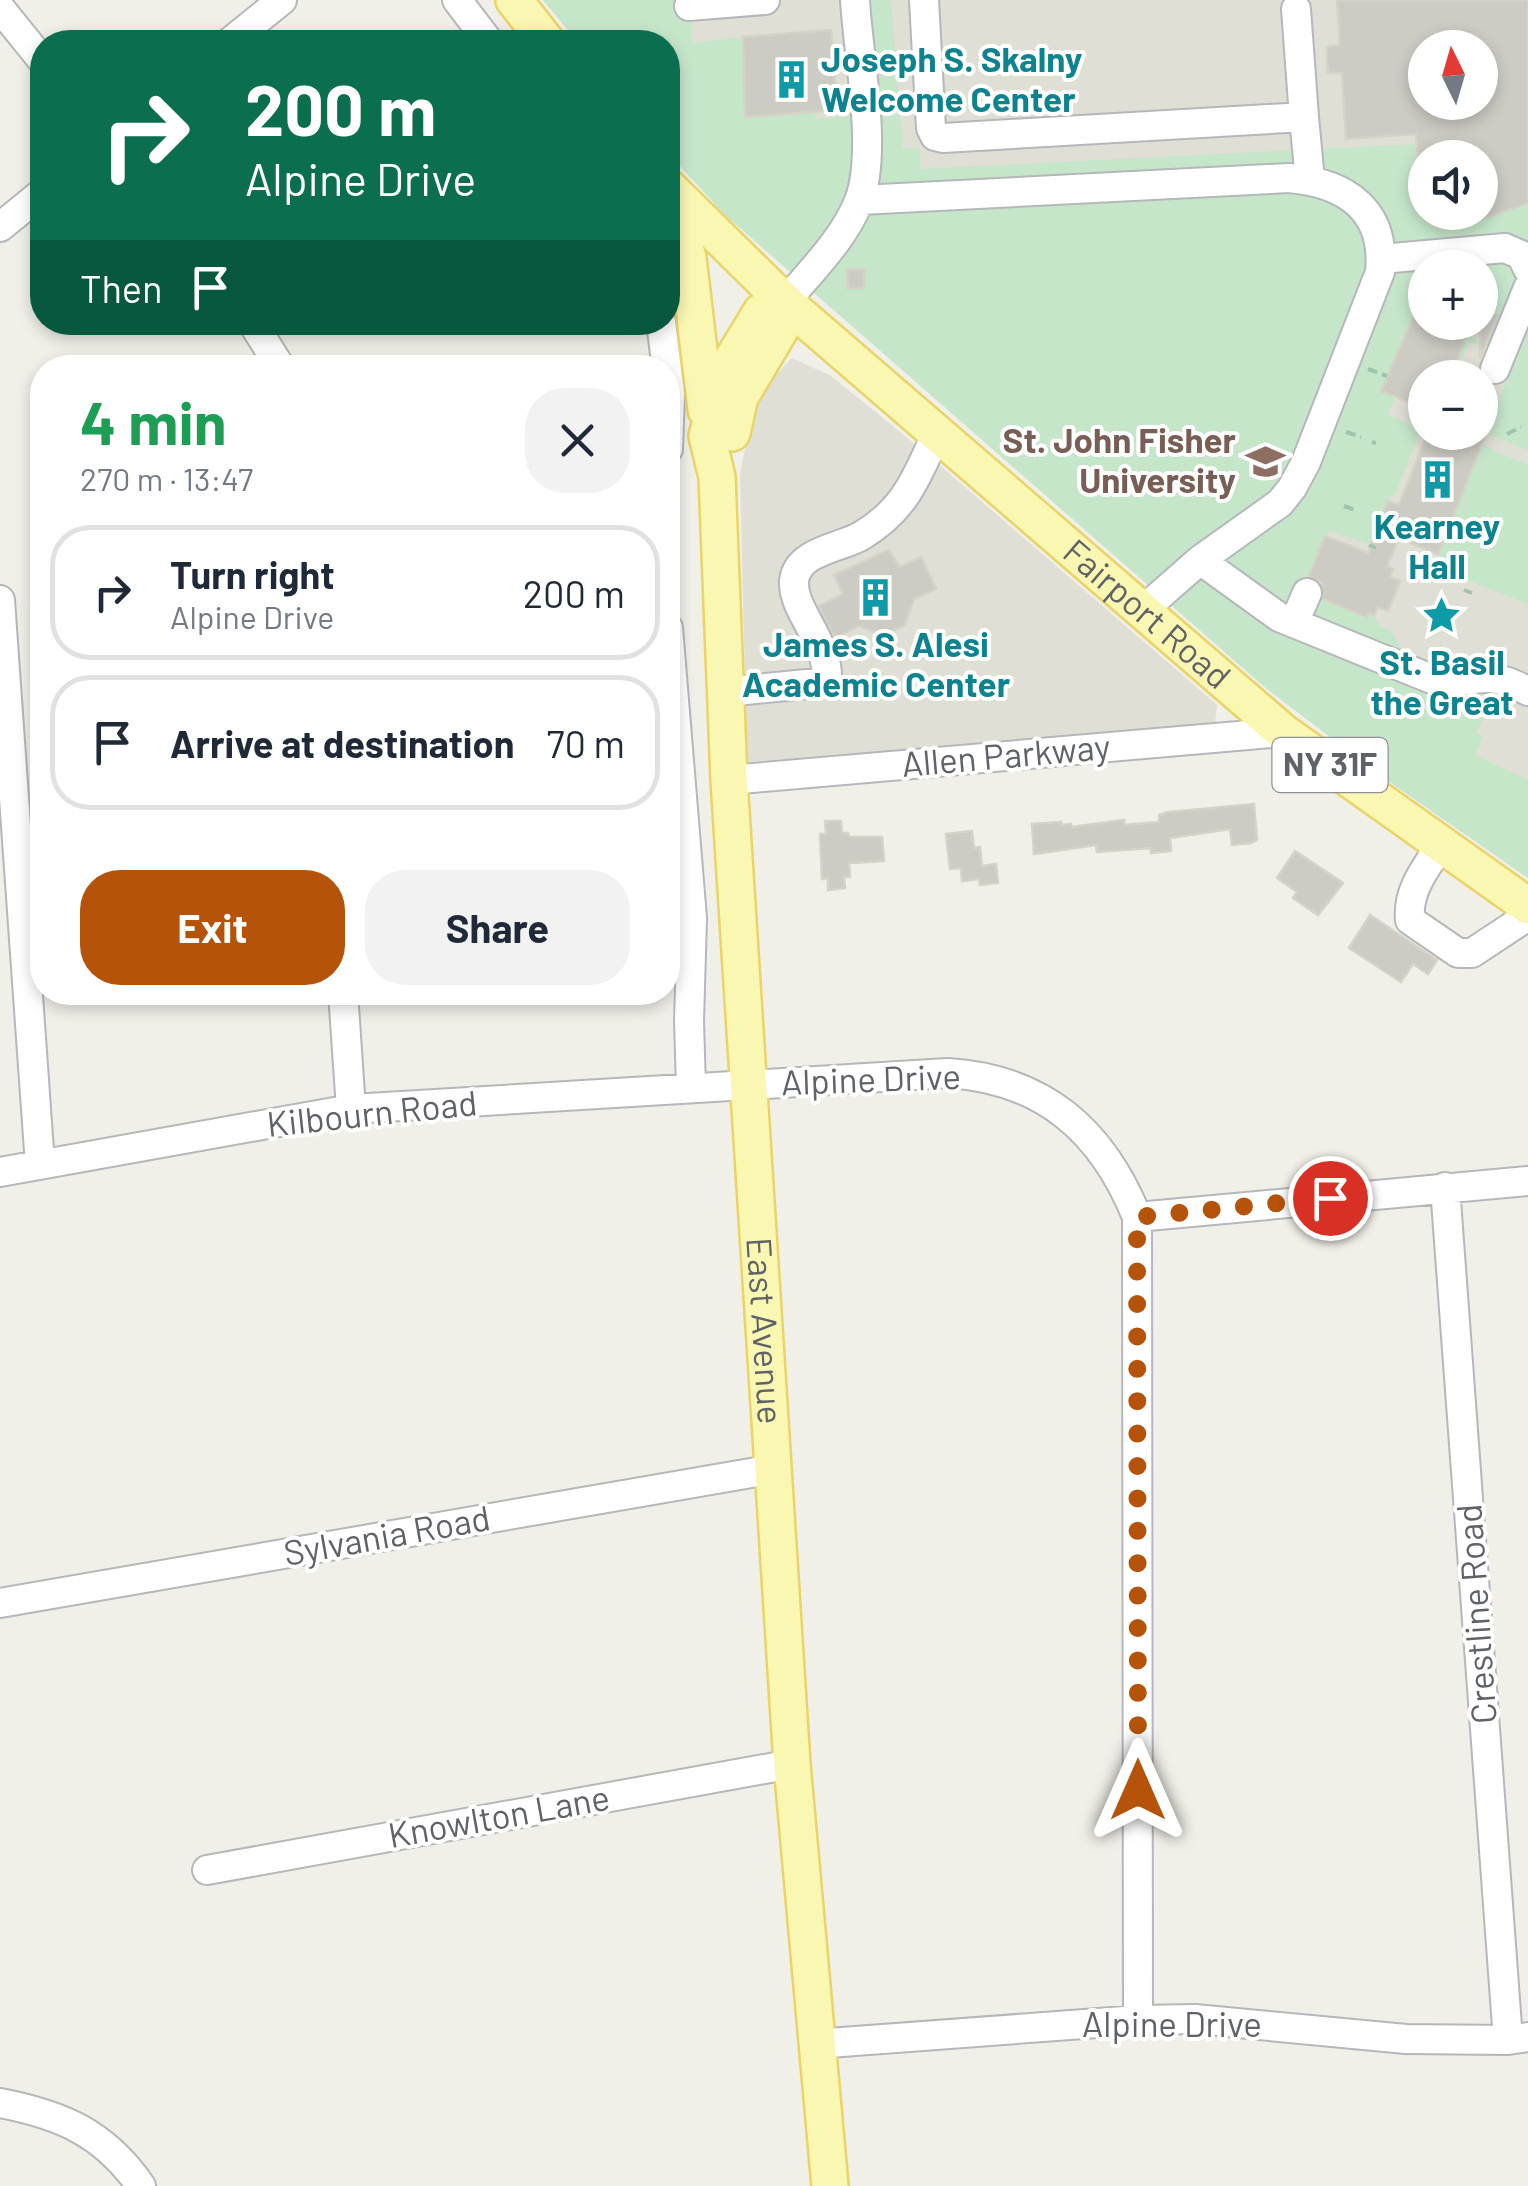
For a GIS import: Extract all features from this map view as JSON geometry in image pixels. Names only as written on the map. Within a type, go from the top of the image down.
[{"type":"main road","points":[[514,0],[538,30]]},
{"type":"main road","points":[[680,200],[786,302]]},
{"type":"main road","points":[[680,230],[688,258],[703,363],[707,436]]},
{"type":"main road","name":"Fairport Road","points":[[786,302],[1282,732],[1528,906]]},
{"type":"main road","name":"East Avenue","points":[[786,302],[761,312],[724,373],[707,436],[717,477],[747,1085],[792,1764],[830,2186]]},
{"type":"main road","name":"East Avenue","points":[[717,477],[740,397],[780,330],[786,302]]},
{"type":"street","points":[[245,30],[282,0]]},
{"type":"street","points":[[458,0],[480,30]]},
{"type":"street","points":[[689,6],[765,0]]},
{"type":"street","points":[[786,302],[826,254],[860,200],[867,142],[855,0]]},
{"type":"street","points":[[924,0],[931,128],[935,136],[1304,117]]},
{"type":"street","points":[[0,8],[30,45]]},
{"type":"street","points":[[1296,9],[1310,180]]},
{"type":"street","points":[[860,200],[1289,178],[1330,184],[1362,208],[1375,228],[1382,258],[1377,284],[1292,488],[1280,503],[1200,560],[1143,610]]},
{"type":"street","points":[[0,227],[30,203]]},
{"type":"street","points":[[1382,258],[1505,248],[1521,255],[1528,269]]},
{"type":"street","points":[[1498,362],[1528,288]]},
{"type":"street","points":[[726,692],[828,682],[826,655],[794,592],[794,577],[801,564],[867,532],[907,497],[938,433]]},
{"type":"street","points":[[1200,560],[1260,606],[1294,624],[1434,680],[1449,684],[1485,677],[1504,680],[1528,691]]},
{"type":"street","points":[[1294,624],[1307,593]]},
{"type":"street","points":[[0,600],[40,1165]]},
{"type":"street","name":"Allen Parkway","points":[[730,780],[1282,732]]},
{"type":"street","points":[[680,773],[692,918],[691,1088]]},
{"type":"street","points":[[1442,843],[1414,887],[1408,904],[1410,920],[1458,953],[1472,953],[1528,916]]},
{"type":"street","points":[[344,1005],[351,1109]]},
{"type":"street","name":"Alpine Drive","points":[[747,1085],[948,1073],[1008,1082],[1048,1101],[1080,1127],[1126,1189],[1137,1217]]},
{"type":"street","name":"Kilbourn Road","points":[[0,1172],[351,1109],[747,1085]]},
{"type":"street","points":[[1138,2020],[1137,1217],[1528,1181]]},
{"type":"street","name":"Crestline Road","points":[[1446,1187],[1518,2039]]},
{"type":"street","name":"Sylvania Road","points":[[0,1603],[774,1469]]},
{"type":"street","name":"Knowlton Lane","points":[[206,1870],[792,1764]]},
{"type":"street","name":"Alpine Drive","points":[[816,2044],[1138,2020],[1242,2022],[1406,2039],[1518,2039]]},
{"type":"street","points":[[0,2103],[80,2127],[104,2143],[141,2186]]},
{"type":"path","points":[[1364,367],[1387,376]]},
{"type":"path","points":[[1507,434],[1521,427]]},
{"type":"path","points":[[1346,432],[1360,438]]},
{"type":"path","points":[[1344,506],[1355,510]]},
{"type":"path","points":[[1369,545],[1376,548]]},
{"type":"path","points":[[1464,590],[1472,593]]},
{"type":"shaded area","name":"St. John Fisher University","points":[[543,0],[1528,0],[1528,878],[1384,778],[1267,689],[724,214],[680,166],[680,30],[568,30]]},
{"type":"shaded area","name":"St. John Fisher University","points":[[792,358],[831,376],[915,444],[1217,705],[1215,725],[747,762],[740,474],[755,397]]},
{"type":"green space","name":"St. John Fisher University","points":[[543,0],[680,0],[690,17],[692,43],[743,37],[748,87],[743,88],[746,117],[815,112],[816,119],[879,114],[866,0],[891,0],[903,148],[919,148],[921,169],[1408,144],[1408,230],[1498,230],[1498,213],[1528,202],[1528,294],[1494,347],[1469,343],[1462,360],[1457,360],[1465,340],[1498,340],[1498,250],[1408,250],[1408,330],[1381,391],[1395,397],[1388,415],[1408,423],[1408,450],[1413,450],[1371,544],[1329,531],[1303,591],[1365,616],[1374,615],[1380,627],[1393,632],[1400,648],[1391,671],[1460,696],[1484,695],[1500,702],[1492,716],[1485,715],[1476,732],[1482,737],[1475,755],[1528,780],[1528,878],[1384,778],[1267,689],[724,214],[680,166],[680,30],[568,30]]},
{"type":"green space","points":[[1528,323],[1528,450],[1498,439],[1498,402]]},
{"type":"green space","points":[[1478,450],[1492,450],[1528,464],[1528,604],[1449,573],[1435,572],[1438,554]]},
{"type":"building","points":[[1337,0],[1528,0],[1528,203],[1498,214],[1498,140],[1416,140],[1416,134],[1346,139],[1342,73],[1328,73],[1327,47],[1340,45]]},
{"type":"building","name":"Joseph S. Skalny Welcome Center","points":[[831,30],[837,110],[745,117],[743,37]]},
{"type":"building","points":[[864,269],[864,288],[848,289],[847,270]]},
{"type":"building","points":[[1408,329],[1408,340],[1465,340],[1457,360],[1408,360],[1408,402],[1381,391]]},
{"type":"building","points":[[1480,340],[1488,340],[1480,358]]},
{"type":"building","points":[[1421,450],[1480,450],[1438,554],[1399,538],[1387,566],[1393,569],[1390,577],[1400,581],[1388,611],[1378,607],[1374,615],[1368,613],[1366,617],[1323,599],[1322,583],[1309,576],[1325,536],[1368,553],[1388,501],[1399,505]]},
{"type":"building","name":"James S. Alesi Academic Center","points":[[888,550],[900,567],[921,557],[936,589],[914,599],[904,626],[883,635],[859,626],[835,638],[819,606],[843,594],[834,575]]},
{"type":"building","points":[[1254,804],[1257,840],[1251,843],[1232,845],[1230,829],[1170,838],[1171,851],[1151,853],[1151,848],[1097,852],[1096,845],[1034,854],[1032,824],[1061,822],[1072,827],[1124,820],[1124,825],[1159,822],[1159,815],[1169,812]]},
{"type":"building","points":[[825,821],[841,821],[842,833],[849,837],[882,837],[884,861],[849,863],[850,877],[844,877],[845,888],[828,890],[828,878],[822,879],[820,834],[826,834]]},
{"type":"building","points":[[972,831],[974,848],[980,847],[982,866],[996,864],[998,883],[962,881],[961,868],[950,869],[946,834]]},
{"type":"building","points":[[1295,851],[1343,883],[1318,915],[1293,898],[1297,892],[1277,878]]},
{"type":"building","points":[[1370,915],[1437,960],[1428,974],[1413,964],[1401,982],[1349,948]]},
{"type":"place","name":"Joseph S. Skalny Welcome Center","points":[[791,80]]},
{"type":"place","name":"St. John Fisher University","points":[[1266,461]]},
{"type":"place","name":"Kearney Hall","points":[[1437,480]]},
{"type":"place","name":"James S. Alesi Academic Center","points":[[876,598]]},
{"type":"place","name":"St. Basil the Great","points":[[1442,616]]},
{"type":"route","points":[[1138,1790],[1137,1217],[1330,1198]]}]
